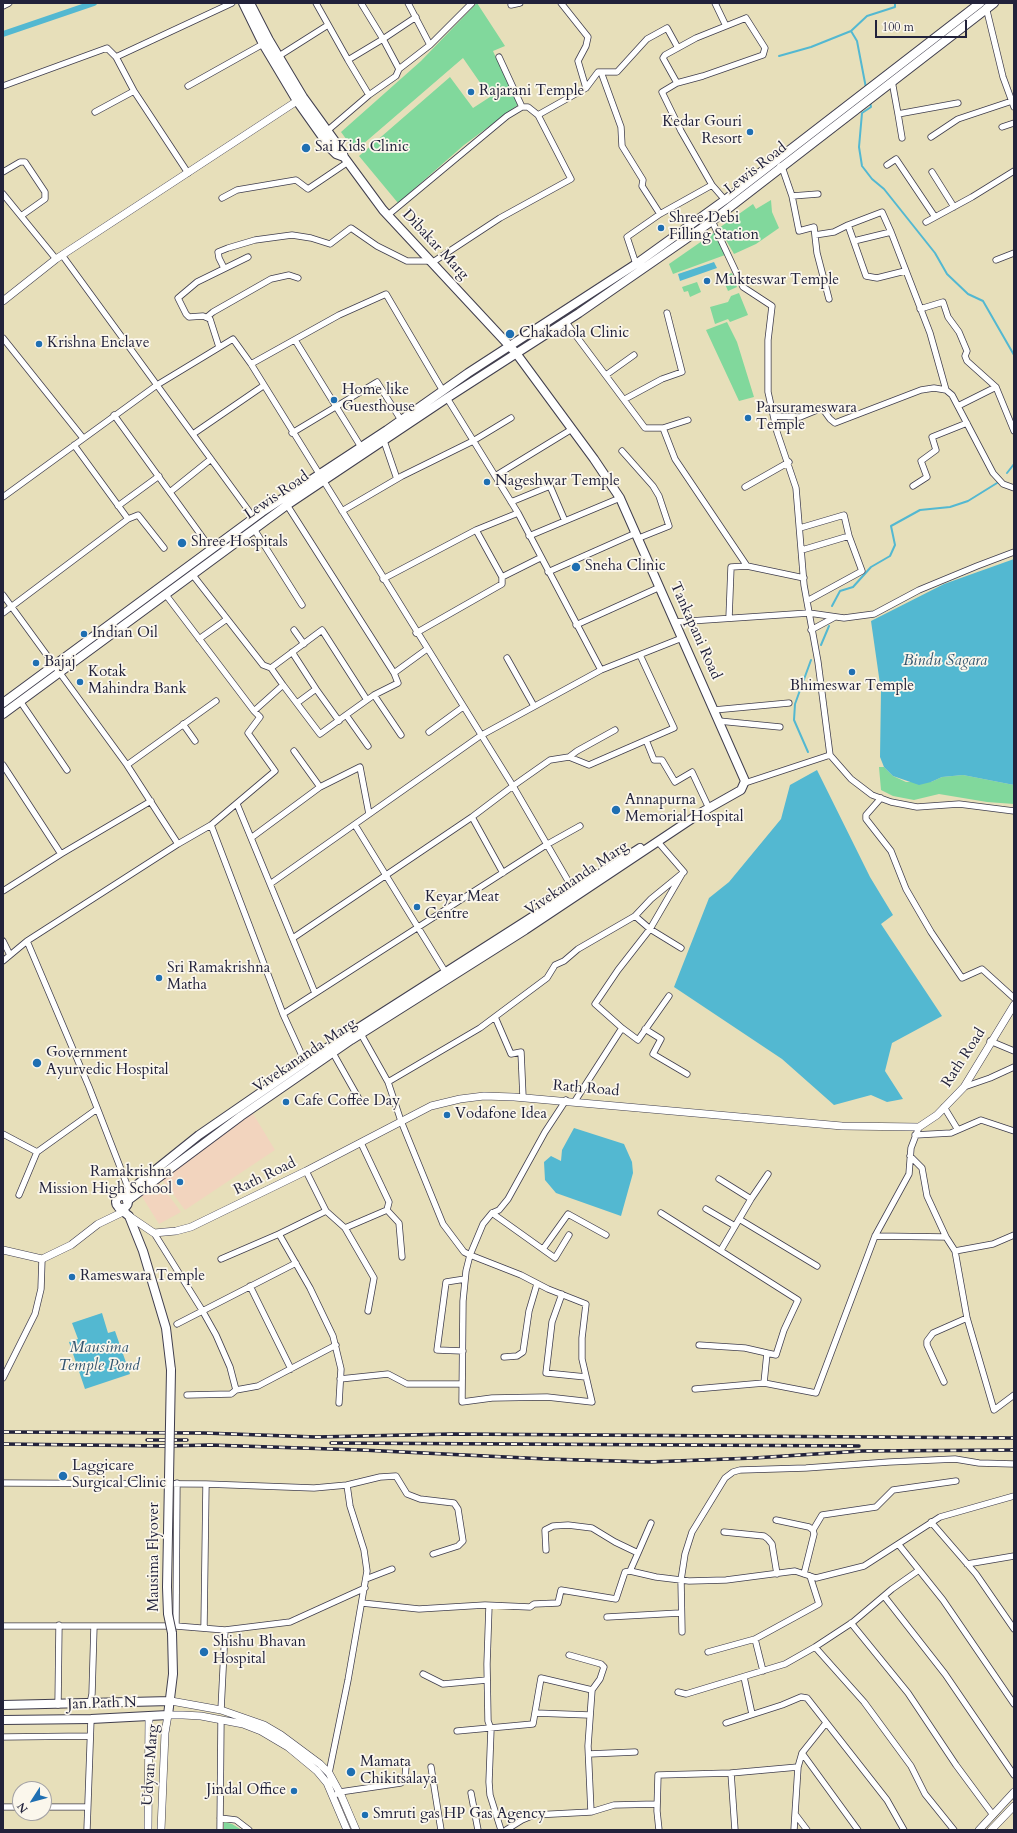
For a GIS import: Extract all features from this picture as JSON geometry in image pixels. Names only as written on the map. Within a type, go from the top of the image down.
[{"type":"main road","name":"Dibakar Marg","points":[[243,3],[263,44],[297,101],[331,149],[346,160]]},
{"type":"main road","name":"Dibakar Marg","points":[[250,3],[279,56],[304,97],[342,151],[346,160],[388,216],[513,350]]},
{"type":"main road","name":"Lewis Road","points":[[3,714],[166,596],[192,574],[287,505],[361,447],[401,420],[445,394],[513,350],[526,346],[565,321],[712,220],[782,168],[915,52],[934,43],[983,5],[994,3]]},
{"type":"main road","name":"Lewis Road","points":[[872,91],[892,81],[921,59],[934,43]]},
{"type":"main road","name":"Lewis Road","points":[[513,350],[519,340],[636,264],[856,104]]},
{"type":"main road","name":"Tankapani Road","points":[[513,350],[572,429],[620,498],[638,535],[682,638],[745,778],[744,784]]},
{"type":"main road","name":"Lewis Road","points":[[3,703],[114,623],[254,518],[384,441],[445,394]]},
{"type":"main road","name":"Vivekananda Marg","points":[[127,1195],[199,1136],[305,1062],[409,1000],[606,873],[707,804],[744,784]]},
{"type":"main road","name":"Vivekananda Marg","points":[[127,1195],[361,1034],[446,973],[574,891],[658,842],[741,790],[744,784]]},
{"type":"main road","points":[[124,1212],[128,1205],[127,1195]]},
{"type":"main road","name":"Mausima Flyover","points":[[124,1212],[143,1251],[166,1328],[171,1370],[167,1587],[168,1614],[174,1630],[173,1674]]},
{"type":"main road","name":"Udyan Marg","points":[[168,1715],[171,1701],[173,1674]]},
{"type":"main road","points":[[3,1705],[58,1705],[171,1701]]},
{"type":"main road","name":"Udyan Marg","points":[[149,1702],[149,1716]]},
{"type":"main road","name":"Jan Path N","points":[[3,1720],[91,1719],[168,1715]]},
{"type":"street","points":[[3,6],[9,3]]},
{"type":"street","points":[[116,57],[232,3]]},
{"type":"street","points":[[316,3],[369,95]]},
{"type":"street","points":[[362,3],[399,69]]},
{"type":"street","points":[[408,3],[430,45]]},
{"type":"street","points":[[327,131],[369,95],[396,76],[399,69],[430,45],[472,3]]},
{"type":"street","points":[[511,5],[520,3]]},
{"type":"street","points":[[561,3],[588,37],[586,46],[578,61],[586,88]]},
{"type":"street","points":[[715,3],[726,26]]},
{"type":"street","points":[[931,137],[958,119],[1013,104],[1003,77],[983,5]]},
{"type":"street","points":[[348,60],[416,17]]},
{"type":"street","points":[[677,82],[664,58],[665,55],[696,38],[746,18],[765,48],[763,55],[703,76],[677,82],[662,92],[681,130],[712,185],[725,200]]},
{"type":"street","points":[[279,56],[328,25]]},
{"type":"street","points":[[538,115],[586,88],[598,72],[617,72],[647,39],[667,28],[678,48]]},
{"type":"street","points":[[188,86],[263,44]]},
{"type":"street","points":[[3,86],[107,48],[116,57],[134,91],[188,173]]},
{"type":"street","points":[[499,56],[522,107]]},
{"type":"street","points":[[601,72],[620,127],[622,146],[643,180],[642,186],[660,214]]},
{"type":"street","points":[[892,81],[902,138]]},
{"type":"street","points":[[95,112],[134,91]]},
{"type":"street","points":[[3,301],[56,259],[297,101]]},
{"type":"street","points":[[898,114],[958,102]]},
{"type":"street","points":[[224,268],[218,252],[228,248],[256,240],[292,235],[311,238],[330,244],[352,228],[377,246],[407,261],[432,262],[500,218],[571,180],[538,115],[528,107],[522,107],[507,116],[388,216]]},
{"type":"street","points":[[1002,128],[1014,122]]},
{"type":"street","points":[[887,165],[896,159],[935,217]]},
{"type":"street","points":[[222,198],[237,190],[296,180],[308,189],[346,160]]},
{"type":"street","points":[[3,172],[20,162],[25,162],[45,192],[45,200],[21,216]]},
{"type":"street","points":[[773,163],[782,168],[792,196],[799,231],[814,227],[817,253],[829,299]]},
{"type":"street","points":[[926,222],[1014,171]]},
{"type":"street","points":[[932,172],[954,207]]},
{"type":"street","points":[[636,264],[627,237],[660,214],[712,185]]},
{"type":"street","points":[[3,194],[56,259]]},
{"type":"street","points":[[792,196],[818,194]]},
{"type":"street","points":[[815,235],[834,232],[882,212],[930,332],[946,390]]},
{"type":"street","points":[[712,220],[743,287],[772,306],[768,340],[767,381],[777,432],[789,462],[796,488],[804,578],[830,755],[851,779],[872,795],[881,798],[917,807],[959,804],[1014,811]]},
{"type":"street","points":[[848,225],[866,276],[877,278],[905,271]]},
{"type":"street","points":[[854,241],[891,232]]},
{"type":"street","points":[[996,260],[1014,253]]},
{"type":"street","points":[[62,255],[254,518]]},
{"type":"street","points":[[248,257],[198,282],[178,298],[186,314],[189,317],[207,317],[213,312],[271,279],[289,275],[298,278]]},
{"type":"street","points":[[251,364],[339,315],[386,294],[518,514],[540,558],[601,670]]},
{"type":"street","points":[[920,309],[943,302],[948,317],[959,332],[966,351],[965,356],[967,361],[996,387],[1014,432]]},
{"type":"street","points":[[625,399],[662,379],[682,372],[667,313]]},
{"type":"street","points":[[207,317],[212,324],[219,347]]},
{"type":"street","points":[[565,321],[625,399],[645,428],[663,428],[688,420]]},
{"type":"street","points":[[3,338],[83,438]]},
{"type":"street","points":[[3,497],[157,384],[232,339],[251,364],[320,479],[342,511],[480,736],[513,786],[574,891]]},
{"type":"street","points":[[295,340],[361,447]]},
{"type":"street","points":[[606,375],[634,355]]},
{"type":"street","points":[[292,433],[377,382],[401,420]]},
{"type":"street","points":[[193,434],[263,386]]},
{"type":"street","points":[[958,406],[996,387]]},
{"type":"street","points":[[774,416],[800,417],[822,408],[835,423],[921,390],[934,388],[946,390],[952,395],[993,473],[1003,484],[1014,488]]},
{"type":"street","points":[[114,415],[211,549]]},
{"type":"street","points":[[342,511],[398,479],[473,441],[511,418]]},
{"type":"street","points":[[913,486],[927,478],[921,461],[936,450],[932,437],[967,423]]},
{"type":"street","points":[[663,428],[675,459],[747,566]]},
{"type":"street","points":[[495,476],[572,429]]},
{"type":"street","points":[[384,441],[398,479]]},
{"type":"street","points":[[74,445],[128,519]]},
{"type":"street","points":[[548,572],[638,535],[669,526],[659,496],[653,486],[622,451]]},
{"type":"street","points":[[170,492],[211,459]]},
{"type":"street","points":[[745,487],[789,462]]},
{"type":"street","points":[[118,506],[159,476]]},
{"type":"street","points":[[511,502],[550,486],[565,521]]},
{"type":"street","points":[[529,536],[620,498]]},
{"type":"street","points":[[192,574],[263,665],[271,668],[320,734],[374,695],[398,683],[394,673],[287,505]]},
{"type":"street","points":[[383,579],[476,530],[518,514]]},
{"type":"street","points":[[3,613],[128,519],[138,515],[164,548]]},
{"type":"street","points":[[800,528],[844,515],[862,571],[807,601]]},
{"type":"street","points":[[254,529],[302,605]]},
{"type":"street","points":[[416,633],[502,584],[502,577],[476,530]]},
{"type":"street","points":[[802,550],[850,536]]},
{"type":"street","points":[[675,622],[809,613],[844,618],[874,614],[919,590],[1014,552]]},
{"type":"street","points":[[502,577],[540,558]]},
{"type":"street","points":[[729,618],[731,567],[747,566],[804,578]]},
{"type":"street","points":[[576,625],[660,587]]},
{"type":"street","points":[[3,595],[127,765],[178,844]]},
{"type":"street","points":[[3,961],[27,941],[178,844],[211,825],[275,771],[248,733],[260,717],[166,596]]},
{"type":"street","points":[[812,630],[836,617]]},
{"type":"street","points":[[199,639],[227,619]]},
{"type":"street","points":[[294,630],[304,644]]},
{"type":"street","points":[[271,668],[322,630],[367,700]]},
{"type":"street","points":[[270,884],[480,736],[601,670],[682,638]]},
{"type":"street","points":[[394,673],[426,649]]},
{"type":"street","points":[[292,652],[316,690],[339,721]]},
{"type":"street","points":[[569,757],[589,765],[674,728],[640,655]]},
{"type":"street","points":[[507,658],[534,706]]},
{"type":"street","points":[[254,711],[284,685]]},
{"type":"street","points":[[297,703],[316,690]]},
{"type":"street","points":[[374,695],[401,735]]},
{"type":"street","points":[[127,765],[216,700]]},
{"type":"street","points":[[20,701],[67,770]]},
{"type":"street","points":[[714,710],[789,703]]},
{"type":"street","points":[[429,732],[463,707]]},
{"type":"street","points":[[346,715],[368,746]]},
{"type":"street","points":[[719,721],[780,728]]},
{"type":"street","points":[[183,724],[195,741]]},
{"type":"street","points":[[293,938],[472,817],[550,760],[569,757],[615,730]]},
{"type":"street","points":[[646,740],[654,760],[662,760],[675,782],[692,772],[707,804]]},
{"type":"street","points":[[294,751],[320,787]]},
{"type":"street","points":[[744,784],[830,755]]},
{"type":"street","points":[[3,765],[61,854]]},
{"type":"street","points":[[251,838],[320,787],[360,767],[369,814]]},
{"type":"street","points":[[881,798],[866,815],[866,819],[891,851],[906,889],[931,932],[962,978],[982,969],[1014,998]]},
{"type":"street","points":[[3,891],[61,854],[151,801]]},
{"type":"street","points":[[237,804],[315,993]]},
{"type":"street","points":[[472,817],[503,873]]},
{"type":"street","points":[[355,824],[446,973]]},
{"type":"street","points":[[211,825],[283,1014],[305,1062]]},
{"type":"street","points":[[283,1014],[546,845],[580,826]]},
{"type":"street","points":[[658,842],[684,872]]},
{"type":"street","points":[[388,1082],[480,1028],[547,978],[555,965],[564,961],[578,949],[635,916],[651,899],[684,872]]},
{"type":"street","points":[[669,996],[638,1040],[595,1004],[618,970],[665,907],[684,872]]},
{"type":"street","points":[[635,916],[650,929],[681,948]]},
{"type":"street","points":[[3,940],[10,955]]},
{"type":"street","points":[[27,941],[97,1109],[127,1195]]},
{"type":"street","name":"Rath Road","points":[[154,1233],[176,1231],[191,1227],[361,1143],[401,1120],[431,1106],[460,1099],[484,1096],[523,1097],[842,1126],[919,1127],[944,1107],[964,1087],[990,1041],[1014,1005]]},
{"type":"street","points":[[495,1017],[511,1054],[521,1052],[523,1097]]},
{"type":"street","points":[[575,1101],[622,1028]]},
{"type":"street","points":[[645,1029],[661,1040],[653,1054],[687,1074]]},
{"type":"street","points":[[361,1034],[388,1082],[401,1120],[442,1224],[460,1248],[470,1256],[521,1275],[537,1284],[586,1304],[582,1338],[586,1377],[592,1402],[547,1397],[492,1398],[462,1402],[465,1279],[470,1256],[483,1224],[492,1213],[499,1210],[508,1199],[545,1132],[566,1100]]},
{"type":"street","points":[[990,1041],[1014,1052]]},
{"type":"street","points":[[333,1053],[359,1099]]},
{"type":"street","points":[[964,1087],[1014,1068]]},
{"type":"street","points":[[944,1107],[958,1130]]},
{"type":"street","points":[[18,1195],[37,1152],[97,1109]]},
{"type":"street","points":[[915,1136],[951,1133],[981,1120],[1014,1131]]},
{"type":"street","points":[[695,1389],[764,1383],[816,1393],[875,1236],[910,1174],[911,1148],[919,1127]]},
{"type":"street","points":[[3,1134],[37,1152]]},
{"type":"street","points":[[345,1228],[387,1210],[390,1202],[361,1143]]},
{"type":"street","points":[[910,1156],[922,1168],[928,1196],[946,1238],[954,1251],[967,1318],[994,1410],[1014,1395]]},
{"type":"street","points":[[306,1171],[326,1211],[345,1228],[374,1278],[368,1311]]},
{"type":"street","points":[[721,1250],[751,1199],[768,1174]]},
{"type":"street","points":[[719,1179],[751,1199]]},
{"type":"street","points":[[706,1209],[735,1226]]},
{"type":"street","points":[[387,1210],[398,1223],[402,1257]]},
{"type":"street","points":[[221,1260],[326,1211]]},
{"type":"street","points":[[3,1250],[42,1259],[72,1245],[98,1224],[124,1212],[154,1233],[202,1310],[230,1367],[236,1390]]},
{"type":"street","points":[[492,1213],[555,1258],[570,1235]]},
{"type":"street","points":[[661,1213],[798,1300],[784,1330],[776,1355],[744,1348],[699,1345]]},
{"type":"street","points":[[543,1249],[568,1214],[606,1235]]},
{"type":"street","points":[[740,1219],[817,1266]]},
{"type":"street","points":[[279,1234],[296,1263],[330,1329],[336,1345],[341,1369],[339,1403]]},
{"type":"street","points":[[954,1251],[993,1244],[1014,1235]]},
{"type":"street","points":[[875,1236],[946,1238]]},
{"type":"street","points":[[3,1378],[35,1314],[40,1289],[42,1259]]},
{"type":"street","points":[[177,1324],[296,1263]]},
{"type":"street","points":[[463,1351],[438,1350],[446,1282],[465,1279]]},
{"type":"street","points":[[504,1357],[517,1356],[523,1352],[529,1311],[537,1284]]},
{"type":"street","points":[[250,1286],[291,1369]]},
{"type":"street","points":[[562,1294],[552,1322],[546,1373],[586,1377]]},
{"type":"street","points":[[944,1382],[927,1345],[927,1341],[933,1333],[967,1318]]},
{"type":"street","points":[[187,1395],[231,1394],[236,1390],[258,1386],[336,1345]]},
{"type":"street","points":[[764,1383],[767,1353]]},
{"type":"street","points":[[340,1380],[388,1374],[407,1384],[462,1384]]},
{"type":"street","points":[[682,1632],[680,1613],[681,1580],[685,1554],[692,1532],[725,1478],[740,1470],[806,1468],[955,1459],[980,1463],[1014,1464]]},
{"type":"street","points":[[3,1483],[206,1484],[314,1488],[347,1485],[380,1477],[396,1476],[407,1494],[420,1499],[454,1503],[458,1509],[463,1541],[458,1546],[433,1554]]},
{"type":"street","points":[[804,1574],[814,1534],[813,1530],[822,1515],[876,1507],[893,1490],[956,1481]]},
{"type":"street","points":[[174,1630],[177,1484]]},
{"type":"street","points":[[204,1627],[206,1484]]},
{"type":"street","points":[[329,1773],[367,1571],[364,1550],[350,1506],[347,1485]]},
{"type":"street","points":[[362,1604],[419,1609],[489,1606],[530,1608],[534,1604],[558,1603],[561,1590],[616,1599],[625,1572],[630,1571],[656,1577],[681,1580],[726,1580],[795,1571],[816,1578],[864,1566],[899,1545],[940,1517],[1014,1496]]},
{"type":"street","points":[[776,1520],[810,1527],[813,1530]]},
{"type":"street","points":[[931,1522],[967,1564],[1014,1629]]},
{"type":"street","points":[[630,1571],[651,1523]]},
{"type":"street","points":[[546,1550],[545,1530],[553,1526],[568,1525],[592,1528],[615,1542],[638,1553]]},
{"type":"street","points":[[724,1532],[764,1536],[768,1539],[772,1544],[777,1574]]},
{"type":"street","points":[[899,1545],[943,1600],[1014,1704]]},
{"type":"street","points":[[967,1564],[1014,1556]]},
{"type":"street","points":[[366,1579],[392,1568]]},
{"type":"street","points":[[678,1692],[686,1694],[785,1664],[815,1647],[851,1623],[919,1570]]},
{"type":"street","points":[[708,1652],[755,1639],[819,1604],[810,1576]]},
{"type":"street","points":[[3,1626],[59,1625],[174,1630],[204,1627],[225,1630],[290,1622],[365,1588]]},
{"type":"street","points":[[884,1596],[944,1674],[1014,1775]]},
{"type":"street","points":[[489,1606],[487,1680],[488,1721],[491,1729],[488,1782],[490,1795],[501,1830]]},
{"type":"street","points":[[607,1616],[680,1613]]},
{"type":"street","points":[[851,1623],[908,1693],[956,1765],[993,1815]]},
{"type":"street","points":[[58,1705],[59,1625]]},
{"type":"street","points":[[90,1703],[92,1694],[94,1626]]},
{"type":"street","points":[[221,1710],[225,1630]]},
{"type":"street","points":[[755,1639],[763,1671]]},
{"type":"street","points":[[815,1647],[864,1702],[911,1766],[925,1794],[954,1830]]},
{"type":"street","points":[[569,1655],[601,1664],[604,1667],[600,1679],[592,1690],[589,1716],[591,1812]]},
{"type":"street","points":[[423,1674],[443,1684],[487,1680]]},
{"type":"street","points":[[744,1677],[752,1714]]},
{"type":"street","points":[[457,1731],[533,1724],[541,1678],[592,1690]]},
{"type":"street","points":[[726,1723],[804,1696],[882,1794],[904,1830]]},
{"type":"street","points":[[171,1701],[196,1704],[221,1710],[264,1725],[304,1752],[329,1773],[337,1794],[347,1830]]},
{"type":"street","points":[[535,1713],[589,1716]]},
{"type":"street","name":"Jan Path N","points":[[168,1715],[201,1716],[254,1728],[276,1739],[302,1758],[317,1771],[337,1794]]},
{"type":"street","name":"Udyan Marg","points":[[161,1830],[165,1733],[168,1715]]},
{"type":"street","name":"Udyan Marg","points":[[148,1830],[149,1716]]},
{"type":"street","points":[[87,1830],[91,1719]]},
{"type":"street","points":[[220,1830],[221,1720]]},
{"type":"street","points":[[794,1830],[798,1767],[802,1753],[826,1723]]},
{"type":"street","points":[[3,1737],[90,1736]]},
{"type":"street","points":[[589,1754],[634,1752]]},
{"type":"street","points":[[802,1753],[858,1830]]},
{"type":"street","points":[[337,1794],[401,1783],[405,1778],[406,1766]]},
{"type":"street","points":[[431,1767],[441,1830]]},
{"type":"street","points":[[659,1830],[657,1804],[658,1775],[731,1773],[798,1767]]},
{"type":"street","points":[[731,1773],[735,1830]]},
{"type":"street","points":[[979,1830],[1014,1792]]},
{"type":"street","points":[[471,1793],[478,1830]]},
{"type":"street","points":[[337,1794],[356,1830]]},
{"type":"street","points":[[506,1830],[522,1820],[534,1816],[591,1812],[614,1805],[657,1804]]},
{"type":"street","points":[[991,1830],[1014,1806]]},
{"type":"street","points":[[52,1807],[87,1807]]},
{"type":"street","points":[[795,1814],[807,1830]]},
{"type":"street","points":[[220,1818],[236,1820],[249,1830]]},
{"type":"shaded area","points":[[252,1112],[275,1150],[185,1210],[161,1178]]},
{"type":"shaded area","points":[[158,1181],[181,1212],[159,1224],[141,1195]]},
{"type":"green space","points":[[477,3],[505,46],[493,51],[518,105],[464,145],[398,203],[359,156],[450,77],[473,108],[490,97],[463,58],[355,151],[341,132],[421,61]]},
{"type":"green space","points":[[771,200],[772,212],[779,228],[756,244],[734,254],[719,228],[753,204],[756,209]]},
{"type":"green space","points":[[715,232],[725,255],[673,274],[669,264]]},
{"type":"green space","points":[[732,273],[737,287],[728,291],[722,277]]},
{"type":"green space","points":[[697,282],[701,292],[690,297],[688,291],[684,292],[682,287]]},
{"type":"green space","points":[[739,293],[748,315],[730,322],[728,319],[715,324],[710,307],[728,302],[731,296]]},
{"type":"green space","points":[[727,322],[737,342],[754,397],[739,401],[706,330]]},
{"type":"green space","points":[[879,767],[884,767],[893,776],[906,782],[931,782],[942,777],[963,775],[1014,785],[1014,804],[987,802],[939,794],[914,800],[893,796],[881,790]]},
{"type":"green space","points":[[224,1822],[232,1824],[242,1830],[224,1830]]},
{"type":"water","points":[[714,262],[717,268],[680,281],[678,274]]},
{"type":"water","name":"Bindu Sagara","points":[[1014,559],[1014,785],[963,775],[942,777],[919,785],[893,776],[884,767],[880,757],[881,691],[871,621],[944,584]]},
{"type":"water","points":[[817,770],[870,877],[893,915],[881,924],[942,1016],[892,1043],[885,1071],[903,1099],[887,1102],[871,1095],[834,1105],[782,1059],[674,987],[709,898],[729,882],[781,819],[790,785]]},
{"type":"water","points":[[574,1128],[624,1144],[632,1162],[633,1173],[621,1216],[556,1193],[545,1180],[544,1162],[551,1156],[561,1161],[562,1150]]},
{"type":"water","name":"Mausima Temple Pond","points":[[102,1313],[108,1333],[115,1331],[130,1374],[85,1389],[69,1342],[78,1339],[72,1323]]},
{"type":"waterway","points":[[3,34],[94,3]]},
{"type":"waterway","points":[[866,88],[857,41],[851,31],[867,16],[895,7],[895,3]]},
{"type":"waterway","points":[[779,56],[811,47],[851,31]]},
{"type":"waterway","points":[[870,102],[871,107],[862,113],[859,147],[862,166],[872,179],[884,189],[935,253],[947,274],[968,294],[983,301],[1014,355]]},
{"type":"waterway","points":[[1007,473],[1014,464]]},
{"type":"waterway","points":[[832,606],[840,591],[853,587],[871,567],[890,556],[895,545],[891,526],[920,510],[950,507],[968,501],[997,483]]},
{"type":"waterway","points":[[821,645],[829,626]]},
{"type":"waterway","points":[[808,752],[794,720],[795,704],[811,660]]},
{"type":"railway","points":[[3,1432],[204,1433],[316,1437],[453,1434],[1014,1438]]},
{"type":"railway","points":[[147,1440],[187,1440]]},
{"type":"railway","points":[[331,1443],[859,1446]]},
{"type":"railway","points":[[3,1444],[166,1446],[210,1445],[649,1462],[754,1458],[862,1451],[1014,1450]]},
{"type":"place","name":"Rajarani Temple","points":[[471,92]]},
{"type":"place","name":"Kedar Gouri Resort","points":[[750,132]]},
{"type":"place","name":"Sai Kids Clinic","points":[[306,148]]},
{"type":"place","name":"Shree Debi Filling Station","points":[[661,228]]},
{"type":"place","name":"Mukteswar Temple","points":[[707,281]]},
{"type":"place","name":"Chakadola Clinic","points":[[510,334]]},
{"type":"place","name":"Krishna Enclave","points":[[39,344]]},
{"type":"place","name":"Home like Guesthouse","points":[[334,400]]},
{"type":"place","name":"Parsurameswara Temple","points":[[748,418]]},
{"type":"place","name":"Nageshwar Temple","points":[[487,482]]},
{"type":"place","name":"Shree Hospitals","points":[[182,543]]},
{"type":"place","name":"Sneha Clinic","points":[[576,567]]},
{"type":"place","name":"Indian Oil","points":[[84,634]]},
{"type":"place","name":"Bajaj","points":[[36,663]]},
{"type":"place","name":"Bhimeswar Temple","points":[[852,672]]},
{"type":"place","name":"Kotak Mahindra Bank","points":[[80,682]]},
{"type":"place","name":"Annapurna Memorial Hospital","points":[[616,810]]},
{"type":"place","name":"Keyar Meat Centre","points":[[417,907]]},
{"type":"place","name":"Sri Ramakrishna Matha","points":[[159,978]]},
{"type":"place","name":"Government Ayurvedic Hospital","points":[[37,1063]]},
{"type":"place","name":"Cafe Coffee Day","points":[[286,1102]]},
{"type":"place","name":"Vodafone Idea","points":[[447,1115]]},
{"type":"place","name":"Ramakrishna Mission High School","points":[[180,1182]]},
{"type":"place","name":"Rameswara Temple","points":[[72,1277]]},
{"type":"place","name":"Laggicare Surgical Clinic","points":[[63,1476]]},
{"type":"place","name":"Shishu Bhavan Hospital","points":[[204,1652]]},
{"type":"place","name":"Mamata Chikitsalaya","points":[[351,1772]]},
{"type":"place","name":"Jindal Office","points":[[294,1791]]},
{"type":"place","name":"Smruti gas HP Gas Agency","points":[[365,1815]]}]
